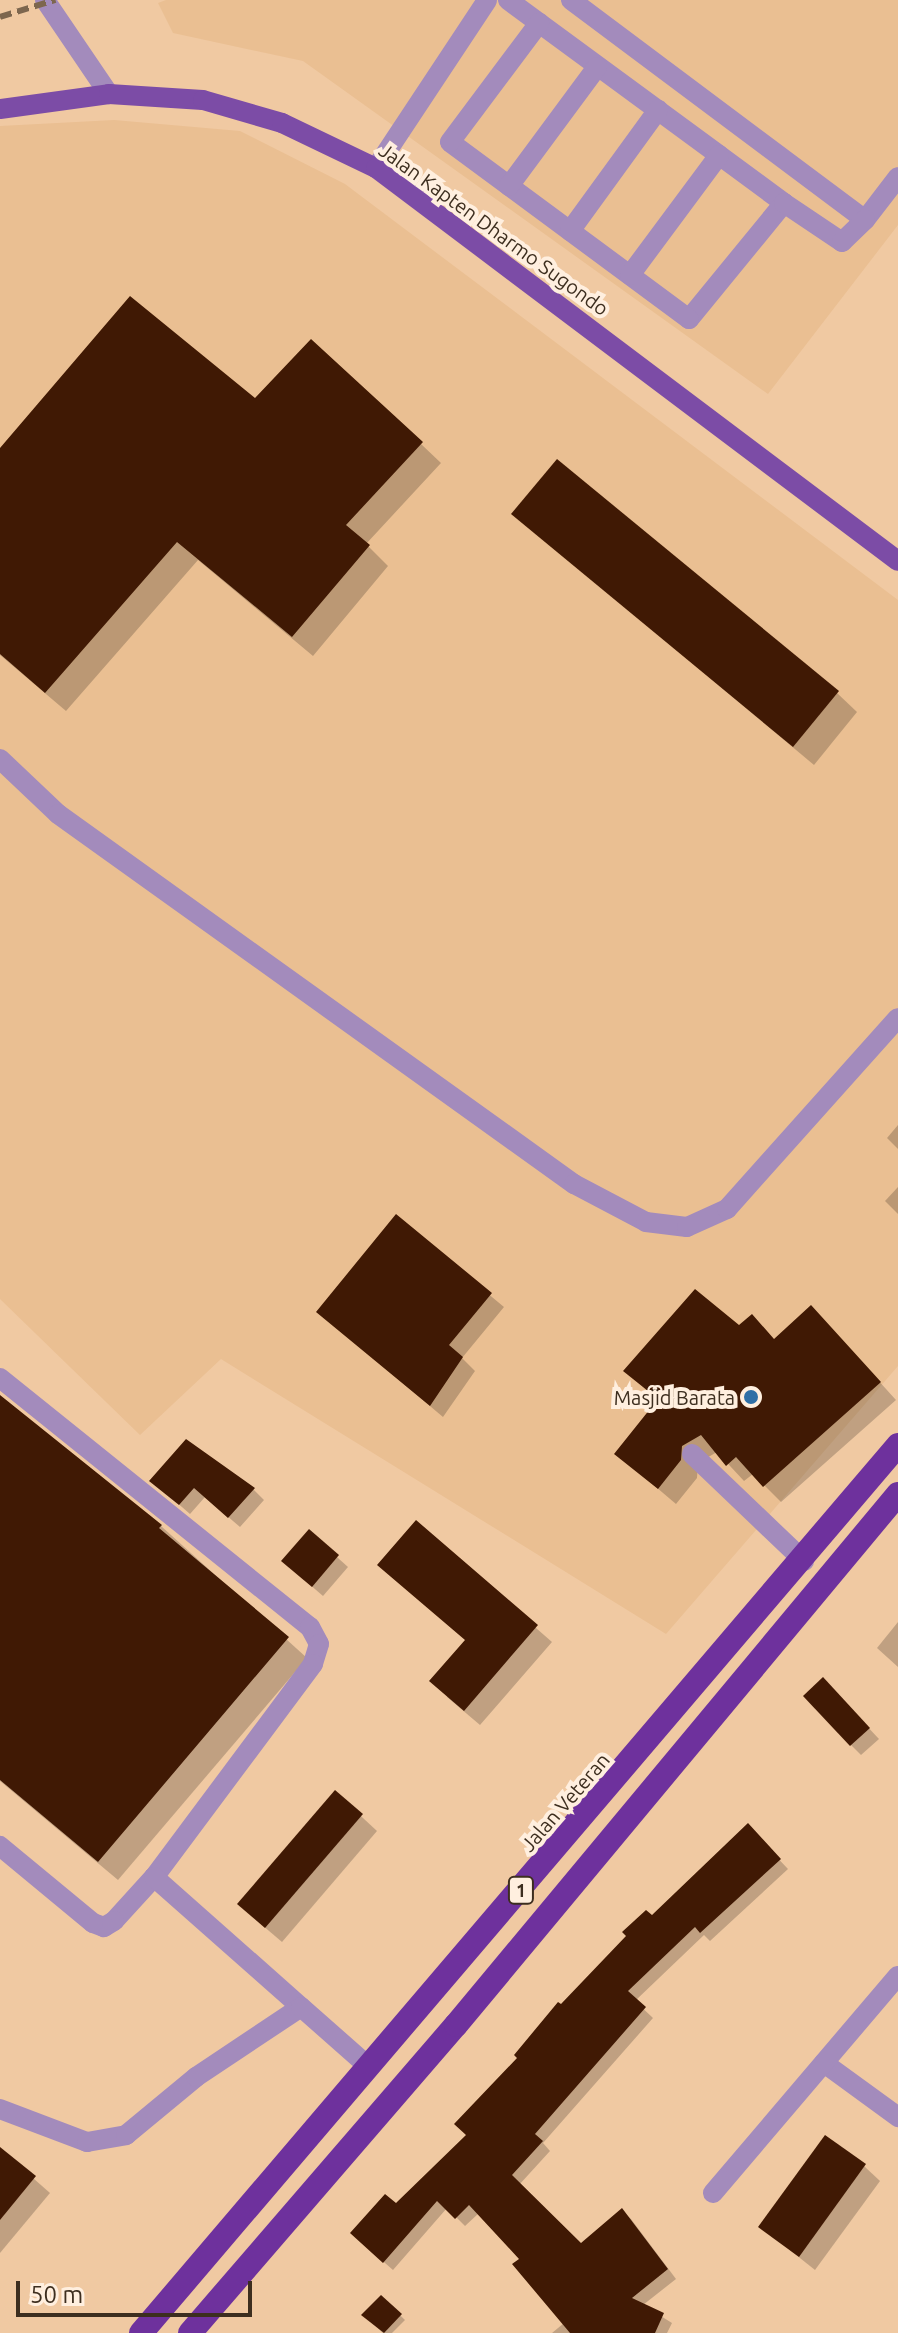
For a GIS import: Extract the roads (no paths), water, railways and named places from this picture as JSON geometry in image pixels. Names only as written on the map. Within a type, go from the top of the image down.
[{"type":"highway","name":"Jalan Veteran","points":[[141,2333],[804,1561],[898,1445]]},
{"type":"highway","name":"1","points":[[190,2333],[456,2025],[898,1494]]},
{"type":"main road","name":"Jalan Kapten Dharmo Sugondo","points":[[0,109],[109,94],[203,100],[282,123],[376,168],[898,561]]},
{"type":"street","points":[[45,0],[109,94]]},
{"type":"street","points":[[376,168],[487,0]]},
{"type":"street","points":[[508,0],[784,203],[842,242],[865,220],[898,177]]},
{"type":"street","points":[[571,0],[865,220]]},
{"type":"street","points":[[539,23],[450,142],[689,319],[784,203]]},
{"type":"street","points":[[509,186],[597,67]]},
{"type":"street","points":[[570,231],[658,110]]},
{"type":"street","points":[[630,275],[719,155]]},
{"type":"street","points":[[0,759],[58,814],[561,1174],[646,1222],[687,1227],[727,1209],[898,1018]]},
{"type":"street","points":[[0,1378],[310,1627],[319,1644],[313,1664],[154,1877],[104,1927],[0,1846]]},
{"type":"street","points":[[692,1454],[804,1561]]},
{"type":"street","points":[[154,1877],[369,2067]]},
{"type":"street","points":[[713,2193],[898,1976]]},
{"type":"street","points":[[0,2109],[87,2142],[126,2135],[196,2077],[301,2007]]},
{"type":"street","points":[[824,2063],[898,2117]]},
{"type":"railway","points":[[0,17],[55,0]]},
{"type":"place","name":"Masjid Barata","points":[[751,1397]]}]
